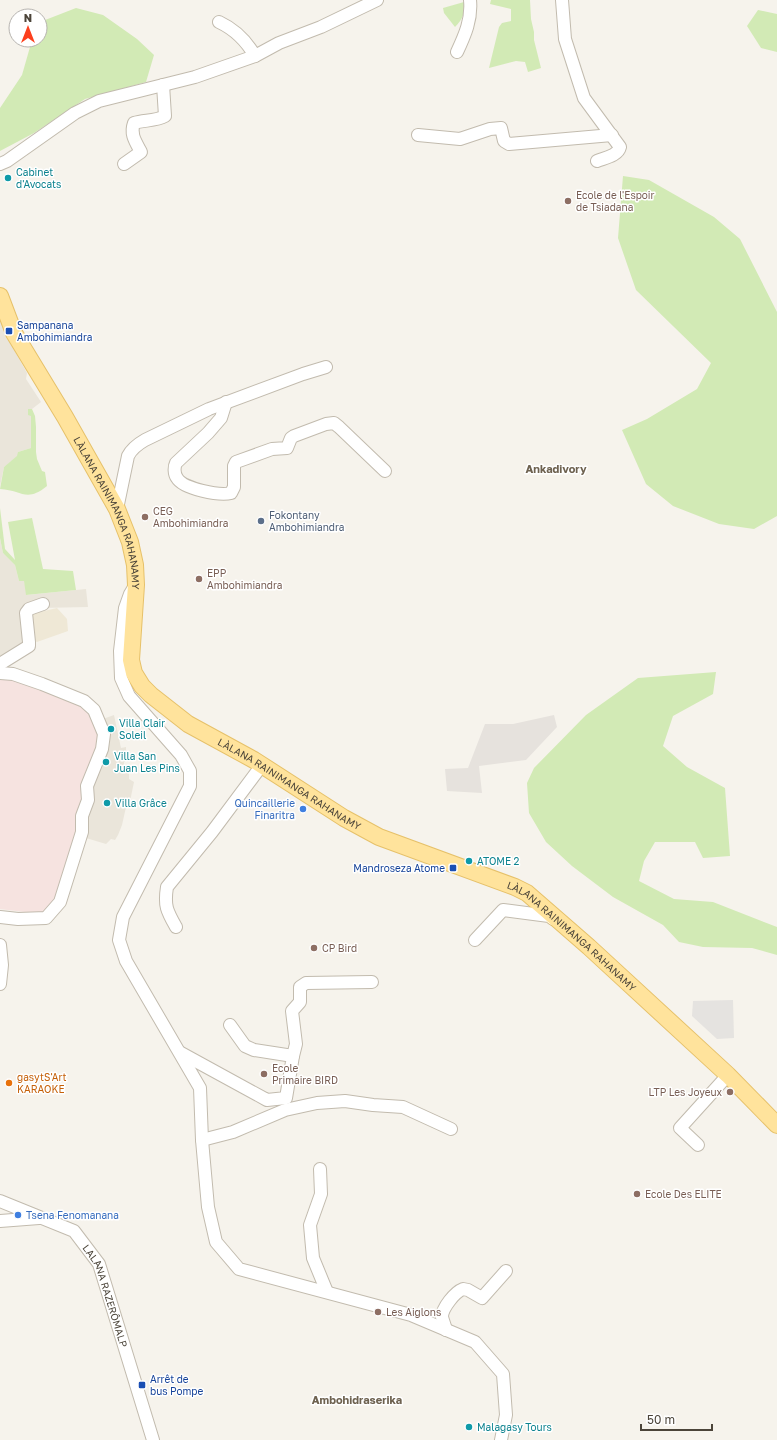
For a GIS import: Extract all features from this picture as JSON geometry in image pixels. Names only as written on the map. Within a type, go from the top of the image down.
[{"type":"main road","name":"LÀLANA RAINIMANGA RAHANAMY","points":[[0,296],[14,333],[65,416],[117,509],[130,542],[135,565],[136,585],[131,660],[134,673],[142,686],[151,695],[188,724],[262,765],[344,818],[378,837],[520,889],[527,893],[589,947],[728,1075],[777,1126]]},
{"type":"street","points":[[0,164],[7,161],[75,113],[99,101],[195,77],[255,56],[279,43],[321,27],[377,0]]},
{"type":"street","points":[[457,52],[466,33],[471,11],[470,0]]},
{"type":"street","points":[[562,0],[565,39],[584,98],[620,148],[620,151],[616,154],[597,161]]},
{"type":"street","points":[[219,22],[237,34],[248,44],[255,56]]},
{"type":"street","points":[[124,164],[141,152],[132,135],[134,123],[159,119],[165,116],[163,85]]},
{"type":"street","points":[[418,135],[460,138],[490,129],[501,128],[504,141],[509,144],[612,135]]},
{"type":"street","points":[[117,509],[128,456],[131,450],[145,440],[226,402],[326,367]]},
{"type":"street","points":[[226,402],[221,418],[176,463],[174,467],[175,475],[180,482],[206,492],[231,493],[234,487],[234,466],[236,462],[272,449],[287,448],[291,438],[294,436],[326,424],[334,423],[385,471]]},
{"type":"street","points":[[136,585],[130,594],[125,608],[120,651],[120,678],[129,696],[181,755],[190,771],[190,786],[123,917],[119,940],[126,961],[200,1088],[202,1140],[208,1207],[216,1242],[239,1269],[412,1315],[475,1342],[503,1374],[506,1415],[501,1440]]},
{"type":"street","points":[[0,664],[29,646],[26,612],[28,609],[43,604]]},
{"type":"street","points":[[0,673],[13,674],[84,701],[94,710],[104,734],[102,748],[87,786],[88,800],[82,816],[82,832],[60,902],[46,918],[18,919],[0,917]]},
{"type":"street","points":[[176,927],[167,912],[167,887],[212,832],[262,765]]},
{"type":"street","points":[[475,940],[503,910],[549,916],[589,947]]},
{"type":"street","points":[[0,945],[2,965],[0,984]]},
{"type":"street","points":[[180,1052],[267,1100],[286,1098],[296,1044],[292,1012],[300,1002],[300,988],[306,983],[372,982]]},
{"type":"street","points":[[230,1025],[245,1046],[254,1050],[293,1056]]},
{"type":"street","points":[[698,1145],[680,1128],[728,1075]]},
{"type":"street","points":[[202,1140],[233,1132],[286,1110],[317,1103],[345,1101],[403,1107],[451,1129]]},
{"type":"street","points":[[320,1169],[321,1194],[310,1225],[313,1258],[327,1292]]},
{"type":"street","name":"LALANA RAZERÔMALP","points":[[0,1201],[74,1230],[99,1264],[153,1440]]},
{"type":"street","points":[[0,1221],[42,1218]]},
{"type":"street","points":[[446,1330],[442,1317],[452,1298],[463,1289],[468,1290],[482,1298],[506,1271]]},
{"type":"shaded area","points":[[0,312],[2,312],[10,343],[27,373],[26,379],[41,402],[32,409],[29,409],[31,415],[31,448],[18,452],[18,456],[4,467],[0,486]]},
{"type":"shaded area","points":[[0,538],[3,553],[15,565],[19,581],[24,580],[27,595],[86,589],[88,607],[41,608],[23,611],[28,641],[0,661]]},
{"type":"shaded area","points":[[57,608],[67,619],[68,631],[37,642],[32,639],[31,614]]},
{"type":"shaded area","points":[[0,673],[84,701],[104,734],[60,902],[41,914],[0,909]]},
{"type":"shaded area","points":[[114,715],[121,748],[126,747],[124,769],[127,768],[129,772],[129,779],[134,782],[129,806],[126,807],[118,835],[115,840],[111,839],[106,844],[86,838],[84,817],[87,786],[109,741],[103,719]]},
{"type":"shaded area","points":[[554,715],[557,727],[526,760],[479,766],[482,793],[447,791],[445,769],[468,768],[485,724],[513,724]]},
{"type":"shaded area","points":[[733,1000],[734,1038],[717,1039],[692,1016],[693,1001]]},
{"type":"green space","points":[[491,0],[530,0],[534,40],[541,68],[528,72],[525,62],[516,61],[489,68],[499,27],[502,23],[511,21],[511,9],[490,4]]},
{"type":"green space","points":[[464,2],[463,16],[455,27],[444,13],[443,8]]},
{"type":"green space","points":[[76,8],[103,15],[137,39],[154,55],[146,82],[85,99],[34,133],[0,151],[0,108],[22,75],[30,48],[48,48],[48,19]]},
{"type":"green space","points":[[758,10],[777,14],[777,52],[761,48],[747,26]]},
{"type":"green space","points":[[623,176],[649,180],[714,217],[740,239],[777,312],[777,516],[754,529],[719,524],[673,506],[646,484],[622,430],[647,419],[697,389],[711,363],[636,290],[618,238]]},
{"type":"green space","points":[[28,409],[32,409],[35,416],[37,459],[42,471],[45,472],[47,486],[34,494],[29,495],[0,489],[4,467],[17,456],[18,452],[31,448],[31,416],[28,415]]},
{"type":"green space","points":[[0,508],[5,549],[15,560],[8,522],[32,518],[43,569],[73,571],[76,590],[26,595],[24,581],[19,581],[15,565],[3,553],[0,538]]},
{"type":"green space","points":[[716,672],[713,694],[673,716],[663,746],[687,767],[725,788],[730,856],[703,858],[695,842],[655,842],[644,861],[639,881],[674,899],[713,902],[777,927],[777,955],[752,948],[703,947],[679,942],[663,925],[613,897],[572,866],[546,842],[529,813],[527,783],[534,768],[586,715],[638,678]]},
{"type":"place","name":"Cabinet d'Avocats","points":[[8,178]]},
{"type":"place","name":"Ecole de l'Espoir de Tsiadana","points":[[568,201]]},
{"type":"place","name":"Sampanana Ambohimiandra","points":[[9,331]]},
{"type":"place","name":"CEG Ambohimiandra","points":[[145,517]]},
{"type":"place","name":"Fokontany Ambohimiandra","points":[[261,521]]},
{"type":"place","name":"EPP Ambohimiandra","points":[[199,579]]},
{"type":"place","name":"Villa Clair Soleil","points":[[111,729]]},
{"type":"place","name":"Villa San Juan Les Pins","points":[[106,762]]},
{"type":"place","name":"Villa Grâce","points":[[107,803]]},
{"type":"place","name":"Quincaillerie Finaritra","points":[[303,809]]},
{"type":"place","name":"ATOME 2","points":[[469,861]]},
{"type":"place","name":"Mandroseza Atome","points":[[453,868]]},
{"type":"place","name":"CP Bird","points":[[314,948]]},
{"type":"place","name":"Ecole Primaire BIRD","points":[[264,1074]]},
{"type":"place","name":"gasytS'Art KARAOKE","points":[[9,1083]]},
{"type":"place","name":"LTP Les Joyeux","points":[[730,1092]]},
{"type":"place","name":"Ecole Des ELITE","points":[[637,1194]]},
{"type":"place","name":"Tsena Fenomanana","points":[[18,1215]]},
{"type":"place","name":"Les Aiglons","points":[[378,1312]]},
{"type":"place","name":"Arrêt de bus Pompe","points":[[142,1385]]},
{"type":"place","name":"Malagasy Tours","points":[[469,1427]]},
{"type":"district","name":"Ankadivory","points":[[556,468]]},
{"type":"district","name":"Ambohidraserika","points":[[357,1399]]}]
